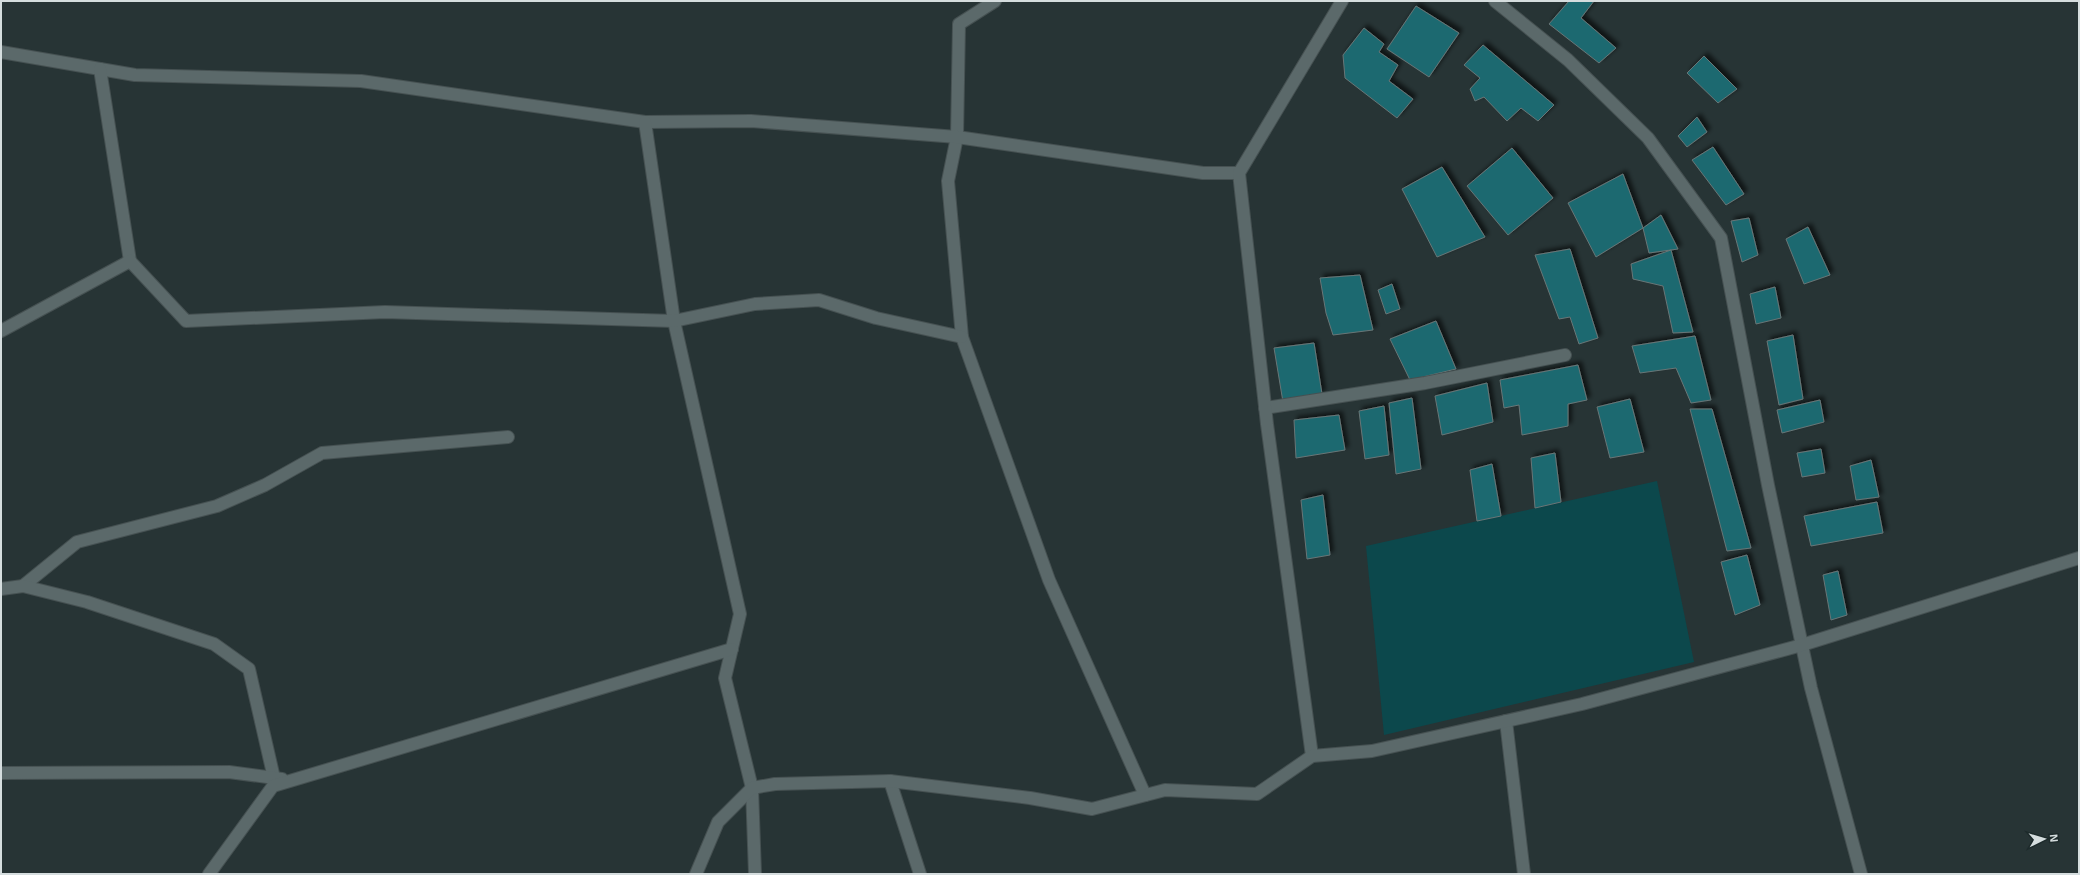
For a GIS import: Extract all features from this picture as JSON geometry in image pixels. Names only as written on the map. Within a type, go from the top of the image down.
[{"type":"street","points":[[995,1],[959,24],[957,137],[948,181],[962,337],[1049,580],[1146,795]]},
{"type":"street","points":[[1312,756],[1266,408],[1239,173],[1342,1]]},
{"type":"street","points":[[1495,1],[1568,60],[1648,138],[1721,238],[1768,485],[1811,688],[1861,874]]},
{"type":"street","points":[[1,52],[135,75],[361,81],[645,122],[751,121],[957,137],[1203,173],[1239,173]]},
{"type":"street","points":[[100,69],[130,261],[186,321],[386,312],[674,321],[755,304],[820,300],[876,318],[962,337]]},
{"type":"street","points":[[645,122],[674,321],[740,614],[725,678],[752,788],[755,874]]},
{"type":"street","points":[[1,331],[130,261]]},
{"type":"street","points":[[1266,408],[1425,383],[1565,355]]},
{"type":"street","points":[[23,586],[77,542],[217,506],[265,485],[322,453],[508,437]]},
{"type":"street","points":[[696,874],[718,822],[752,788],[775,784],[890,781],[1030,798],[1092,809],[1165,790],[1257,794],[1312,756],[1372,751],[1582,704],[1802,645],[2079,558]]},
{"type":"street","points":[[1,589],[23,586],[87,602],[214,644],[249,669],[274,778]]},
{"type":"street","points":[[209,874],[273,786],[732,649]]},
{"type":"street","points":[[1506,721],[1524,874]]},
{"type":"street","points":[[1,773],[229,772],[291,781]]},
{"type":"street","points":[[890,781],[920,874]]},
{"type":"shaded area","points":[[1657,481],[1694,662],[1384,735],[1366,546]]},
{"type":"building","points":[[1569,1],[1594,1],[1581,18],[1616,48],[1599,63],[1549,24]]},
{"type":"building","points":[[1416,6],[1459,33],[1429,77],[1387,49]]},
{"type":"building","points":[[1364,28],[1384,44],[1379,52],[1398,65],[1389,81],[1413,99],[1397,118],[1345,78],[1343,55]]},
{"type":"building","points":[[1483,45],[1554,105],[1538,121],[1521,108],[1507,121],[1484,97],[1475,101],[1470,89],[1480,78],[1464,65]]},
{"type":"building","points":[[1704,56],[1737,89],[1718,103],[1687,73]]},
{"type":"building","points":[[1697,117],[1707,132],[1687,147],[1678,136]]},
{"type":"building","points":[[1713,147],[1744,194],[1726,205],[1692,160]]},
{"type":"building","points":[[1512,148],[1553,198],[1508,235],[1467,186]]},
{"type":"building","points":[[1442,167],[1485,237],[1437,257],[1402,189]]},
{"type":"building","points":[[1623,174],[1643,228],[1596,257],[1568,203]]},
{"type":"building","points":[[1661,215],[1678,249],[1649,253],[1643,228]]},
{"type":"building","points":[[1749,218],[1758,255],[1742,262],[1731,221]]},
{"type":"building","points":[[1808,227],[1830,275],[1804,284],[1786,239]]},
{"type":"building","points":[[1570,249],[1598,338],[1579,344],[1570,317],[1559,319],[1535,255]]},
{"type":"building","points":[[1671,250],[1693,332],[1673,333],[1663,286],[1633,279],[1631,264]]},
{"type":"building","points":[[1360,275],[1373,330],[1333,335],[1326,313],[1320,278]]},
{"type":"building","points":[[1392,284],[1400,309],[1386,314],[1378,290]]},
{"type":"building","points":[[1775,287],[1781,318],[1756,324],[1750,294]]},
{"type":"building","points":[[1436,321],[1456,369],[1410,380],[1390,339]]},
{"type":"building","points":[[1793,335],[1803,399],[1779,405],[1767,341]]},
{"type":"building","points":[[1695,336],[1711,400],[1691,403],[1676,368],[1640,373],[1632,346]]},
{"type":"building","points":[[1314,343],[1322,394],[1283,402],[1274,348]]},
{"type":"building","points":[[1578,365],[1587,400],[1568,404],[1568,426],[1522,435],[1519,405],[1504,408],[1500,380]]},
{"type":"building","points":[[1487,383],[1493,422],[1442,435],[1435,396]]},
{"type":"building","points":[[1412,398],[1421,469],[1396,474],[1389,403]]},
{"type":"building","points":[[1630,399],[1644,452],[1610,458],[1597,407]]},
{"type":"building","points":[[1820,400],[1824,422],[1782,433],[1777,410]]},
{"type":"building","points":[[1384,406],[1389,455],[1365,459],[1359,411]]},
{"type":"building","points":[[1690,409],[1712,409],[1751,548],[1727,551]]},
{"type":"building","points":[[1339,415],[1345,450],[1296,458],[1294,420]]},
{"type":"building","points":[[1821,449],[1825,473],[1802,477],[1797,453]]},
{"type":"building","points":[[1555,453],[1561,502],[1535,508],[1531,458]]},
{"type":"building","points":[[1871,460],[1879,497],[1856,500],[1850,466]]},
{"type":"building","points":[[1492,464],[1501,516],[1477,521],[1470,470]]},
{"type":"building","points":[[1323,495],[1330,555],[1307,559],[1301,500]]},
{"type":"building","points":[[1877,502],[1883,533],[1811,546],[1804,516]]},
{"type":"building","points":[[1747,555],[1760,605],[1735,615],[1721,562]]},
{"type":"building","points":[[1838,571],[1847,615],[1831,620],[1823,575]]}]
